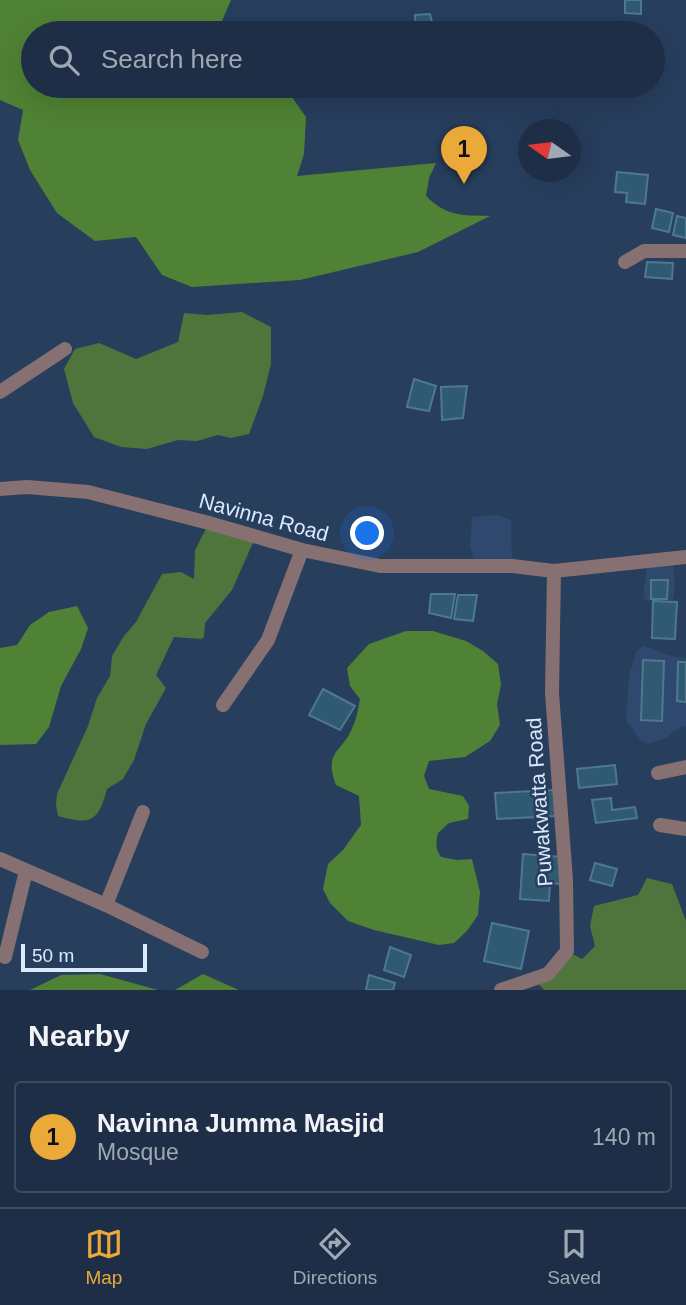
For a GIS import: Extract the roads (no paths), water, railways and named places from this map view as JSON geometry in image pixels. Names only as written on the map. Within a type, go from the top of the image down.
[{"type":"street","points":[[625,261],[644,251],[686,251]]},
{"type":"street","points":[[0,391],[65,349]]},
{"type":"street","name":"Navinna Road","points":[[0,489],[27,487],[88,492],[302,550],[380,566],[487,565],[554,571],[686,557]]},
{"type":"street","points":[[223,705],[268,640],[302,550]]},
{"type":"street","name":"Puwakwatta Road","points":[[501,990],[539,985],[567,951],[566,880],[552,693],[554,571]]},
{"type":"street","points":[[658,773],[686,767]]},
{"type":"street","points":[[106,905],[143,812]]},
{"type":"street","points":[[660,825],[686,829]]},
{"type":"street","points":[[0,859],[106,905],[202,952]]},
{"type":"street","points":[[5,957],[26,871]]},
{"type":"place","name":"Navinna Jumma Masjid","points":[[464,184]]}]
